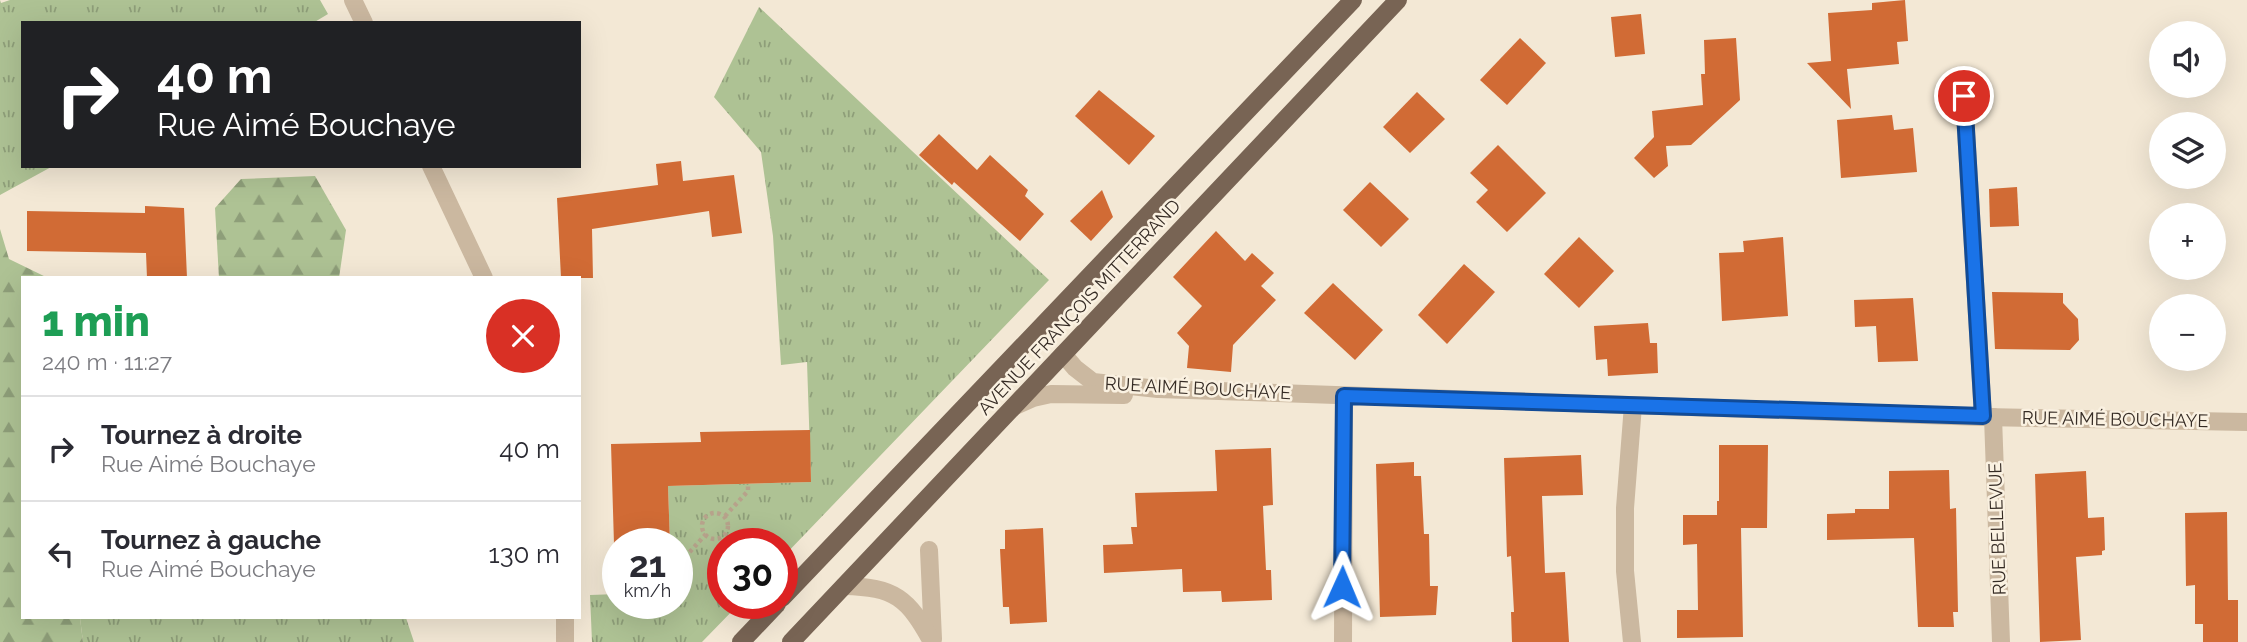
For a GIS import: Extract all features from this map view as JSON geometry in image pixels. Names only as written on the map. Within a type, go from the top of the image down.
[{"type":"main road","name":"AVENUE FRANÇOIS MITTERRAND","points":[[798,581],[1353,0]]},
{"type":"main road","name":"AVENUE FRANÇOIS MITTERRAND","points":[[791,642],[1398,0]]},
{"type":"main road","points":[[741,642],[763,619]]},
{"type":"street","points":[[353,0],[363,21]]},
{"type":"street","points":[[1964,96],[1988,417]]},
{"type":"street","points":[[432,168],[483,276]]},
{"type":"street","name":"RUE AIMÉ BOUCHAYE","points":[[1063,354],[1093,382],[1158,389],[1988,417],[2247,422]]},
{"type":"street","points":[[1015,405],[1051,394],[1125,394],[1158,389]]},
{"type":"street","points":[[1343,642],[1344,396]]},
{"type":"street","points":[[1632,642],[1625,571],[1625,508],[1633,405]]},
{"type":"street","name":"RUE BELLEVUE","points":[[1988,417],[2001,642]]},
{"type":"street","points":[[929,550],[933,642]]},
{"type":"street","points":[[844,586],[870,587],[894,594],[917,615],[933,642]]},
{"type":"street","points":[[565,619],[565,642]]},
{"type":"path","points":[[725,516],[748,491],[748,483]]},
{"type":"path","points":[[717,513],[725,516],[729,524],[724,535],[713,539],[706,534],[702,526],[705,517],[717,513]]},
{"type":"path","points":[[693,548],[706,534]]},
{"type":"green space","points":[[0,0],[1,3],[10,0],[320,0],[328,14],[316,21],[21,21],[21,168],[49,168],[0,195]]},
{"type":"green space","points":[[759,7],[1049,280],[798,541],[798,528],[707,528],[707,619],[724,619],[702,642],[592,642],[590,595],[602,595],[602,619],[693,619],[693,528],[669,528],[668,486],[811,482],[807,362],[781,365],[773,236],[761,152],[714,97]]},
{"type":"green space","points":[[315,176],[346,230],[339,276],[219,276],[215,208],[241,179]]},
{"type":"green space","points":[[0,229],[9,259],[44,276],[21,276],[21,619],[80,619],[83,642],[0,642]]},
{"type":"green space","points":[[80,619],[406,619],[414,642],[83,642]]},
{"type":"building","points":[[1905,0],[1908,41],[1897,42],[1899,64],[1847,69],[1851,109],[1807,63],[1831,61],[1828,13],[1872,10],[1872,3]]},
{"type":"building","points":[[1641,14],[1645,54],[1615,57],[1611,17]]},
{"type":"building","points":[[1520,38],[1546,63],[1507,105],[1480,80]]},
{"type":"building","points":[[1736,38],[1740,100],[1691,145],[1666,146],[1668,166],[1654,178],[1634,158],[1654,137],[1652,111],[1703,105],[1701,74],[1705,74],[1704,40]]},
{"type":"building","points":[[1099,90],[1155,136],[1129,165],[1075,116]]},
{"type":"building","points":[[1417,92],[1445,119],[1410,153],[1383,127]]},
{"type":"building","points":[[1892,115],[1894,130],[1913,128],[1917,172],[1841,178],[1837,120]]},
{"type":"building","points":[[939,134],[977,170],[990,155],[1028,190],[1025,196],[1044,214],[1020,241],[954,182],[952,185],[919,155]]},
{"type":"building","points":[[1498,145],[1546,193],[1507,232],[1476,202],[1488,190],[1470,173]]},
{"type":"building","points":[[681,161],[683,181],[734,175],[742,233],[712,237],[709,211],[592,229],[593,278],[561,276],[557,198],[658,185],[656,164]]},
{"type":"building","points":[[1370,182],[1409,219],[1381,247],[1343,210]]},
{"type":"building","points":[[2017,187],[2019,226],[1990,227],[1989,189]]},
{"type":"building","points":[[1102,190],[1113,217],[1091,241],[1070,221]]},
{"type":"building","points":[[145,206],[184,208],[187,276],[147,276],[146,253],[27,251],[27,211],[145,213]]},
{"type":"building","points":[[1216,231],[1245,261],[1252,253],[1274,273],[1261,286],[1276,300],[1233,345],[1231,372],[1187,368],[1189,346],[1177,333],[1202,306],[1173,277]]},
{"type":"building","points":[[1579,237],[1614,271],[1579,308],[1544,274]]},
{"type":"building","points":[[1783,237],[1788,316],[1722,321],[1719,253],[1744,252],[1743,241]]},
{"type":"building","points":[[1464,264],[1495,292],[1447,344],[1418,315]]},
{"type":"building","points":[[1333,283],[1383,330],[1355,360],[1304,313]]},
{"type":"building","points":[[1992,292],[2063,293],[2063,303],[2078,319],[2079,340],[2070,350],[1995,349]]},
{"type":"building","points":[[1913,298],[1918,361],[1878,362],[1876,326],[1855,327],[1854,300]]},
{"type":"building","points":[[1648,323],[1650,343],[1657,343],[1658,373],[1608,376],[1607,359],[1596,360],[1594,326]]},
{"type":"building","points":[[810,430],[811,482],[668,486],[669,528],[614,528],[611,444],[701,442],[700,432]]},
{"type":"building","points":[[1719,445],[1768,445],[1767,528],[1741,528],[1743,637],[1677,638],[1677,610],[1698,610],[1697,544],[1683,545],[1683,515],[1717,515]]},
{"type":"building","points":[[1271,448],[1273,505],[1263,506],[1266,570],[1271,570],[1272,600],[1222,602],[1221,591],[1183,592],[1182,569],[1104,573],[1103,545],[1133,544],[1131,527],[1137,527],[1135,493],[1217,491],[1215,450]]},
{"type":"building","points":[[1581,455],[1583,495],[1542,496],[1545,573],[1565,572],[1569,642],[1512,642],[1511,612],[1514,612],[1511,556],[1507,557],[1504,458]]},
{"type":"building","points":[[1414,462],[1414,476],[1421,476],[1424,534],[1429,534],[1430,586],[1438,586],[1436,615],[1380,617],[1376,464]]},
{"type":"building","points":[[1949,470],[1950,509],[1956,508],[1958,612],[1953,612],[1954,627],[1918,627],[1914,538],[1827,540],[1827,514],[1855,513],[1855,509],[1889,509],[1889,471]]},
{"type":"building","points":[[2086,471],[2088,518],[2104,517],[2105,550],[2102,555],[2076,557],[2081,640],[2040,642],[2035,474]]},
{"type":"building","points":[[2227,512],[2228,600],[2238,600],[2238,642],[2203,642],[2203,624],[2195,624],[2195,585],[2186,586],[2185,513]]},
{"type":"building","points":[[1043,528],[1047,622],[1010,624],[1009,607],[1003,607],[1000,549],[1005,549],[1005,530]]},
{"type":"route","points":[[1342,587],[1344,396],[1983,416],[1964,96]]}]
